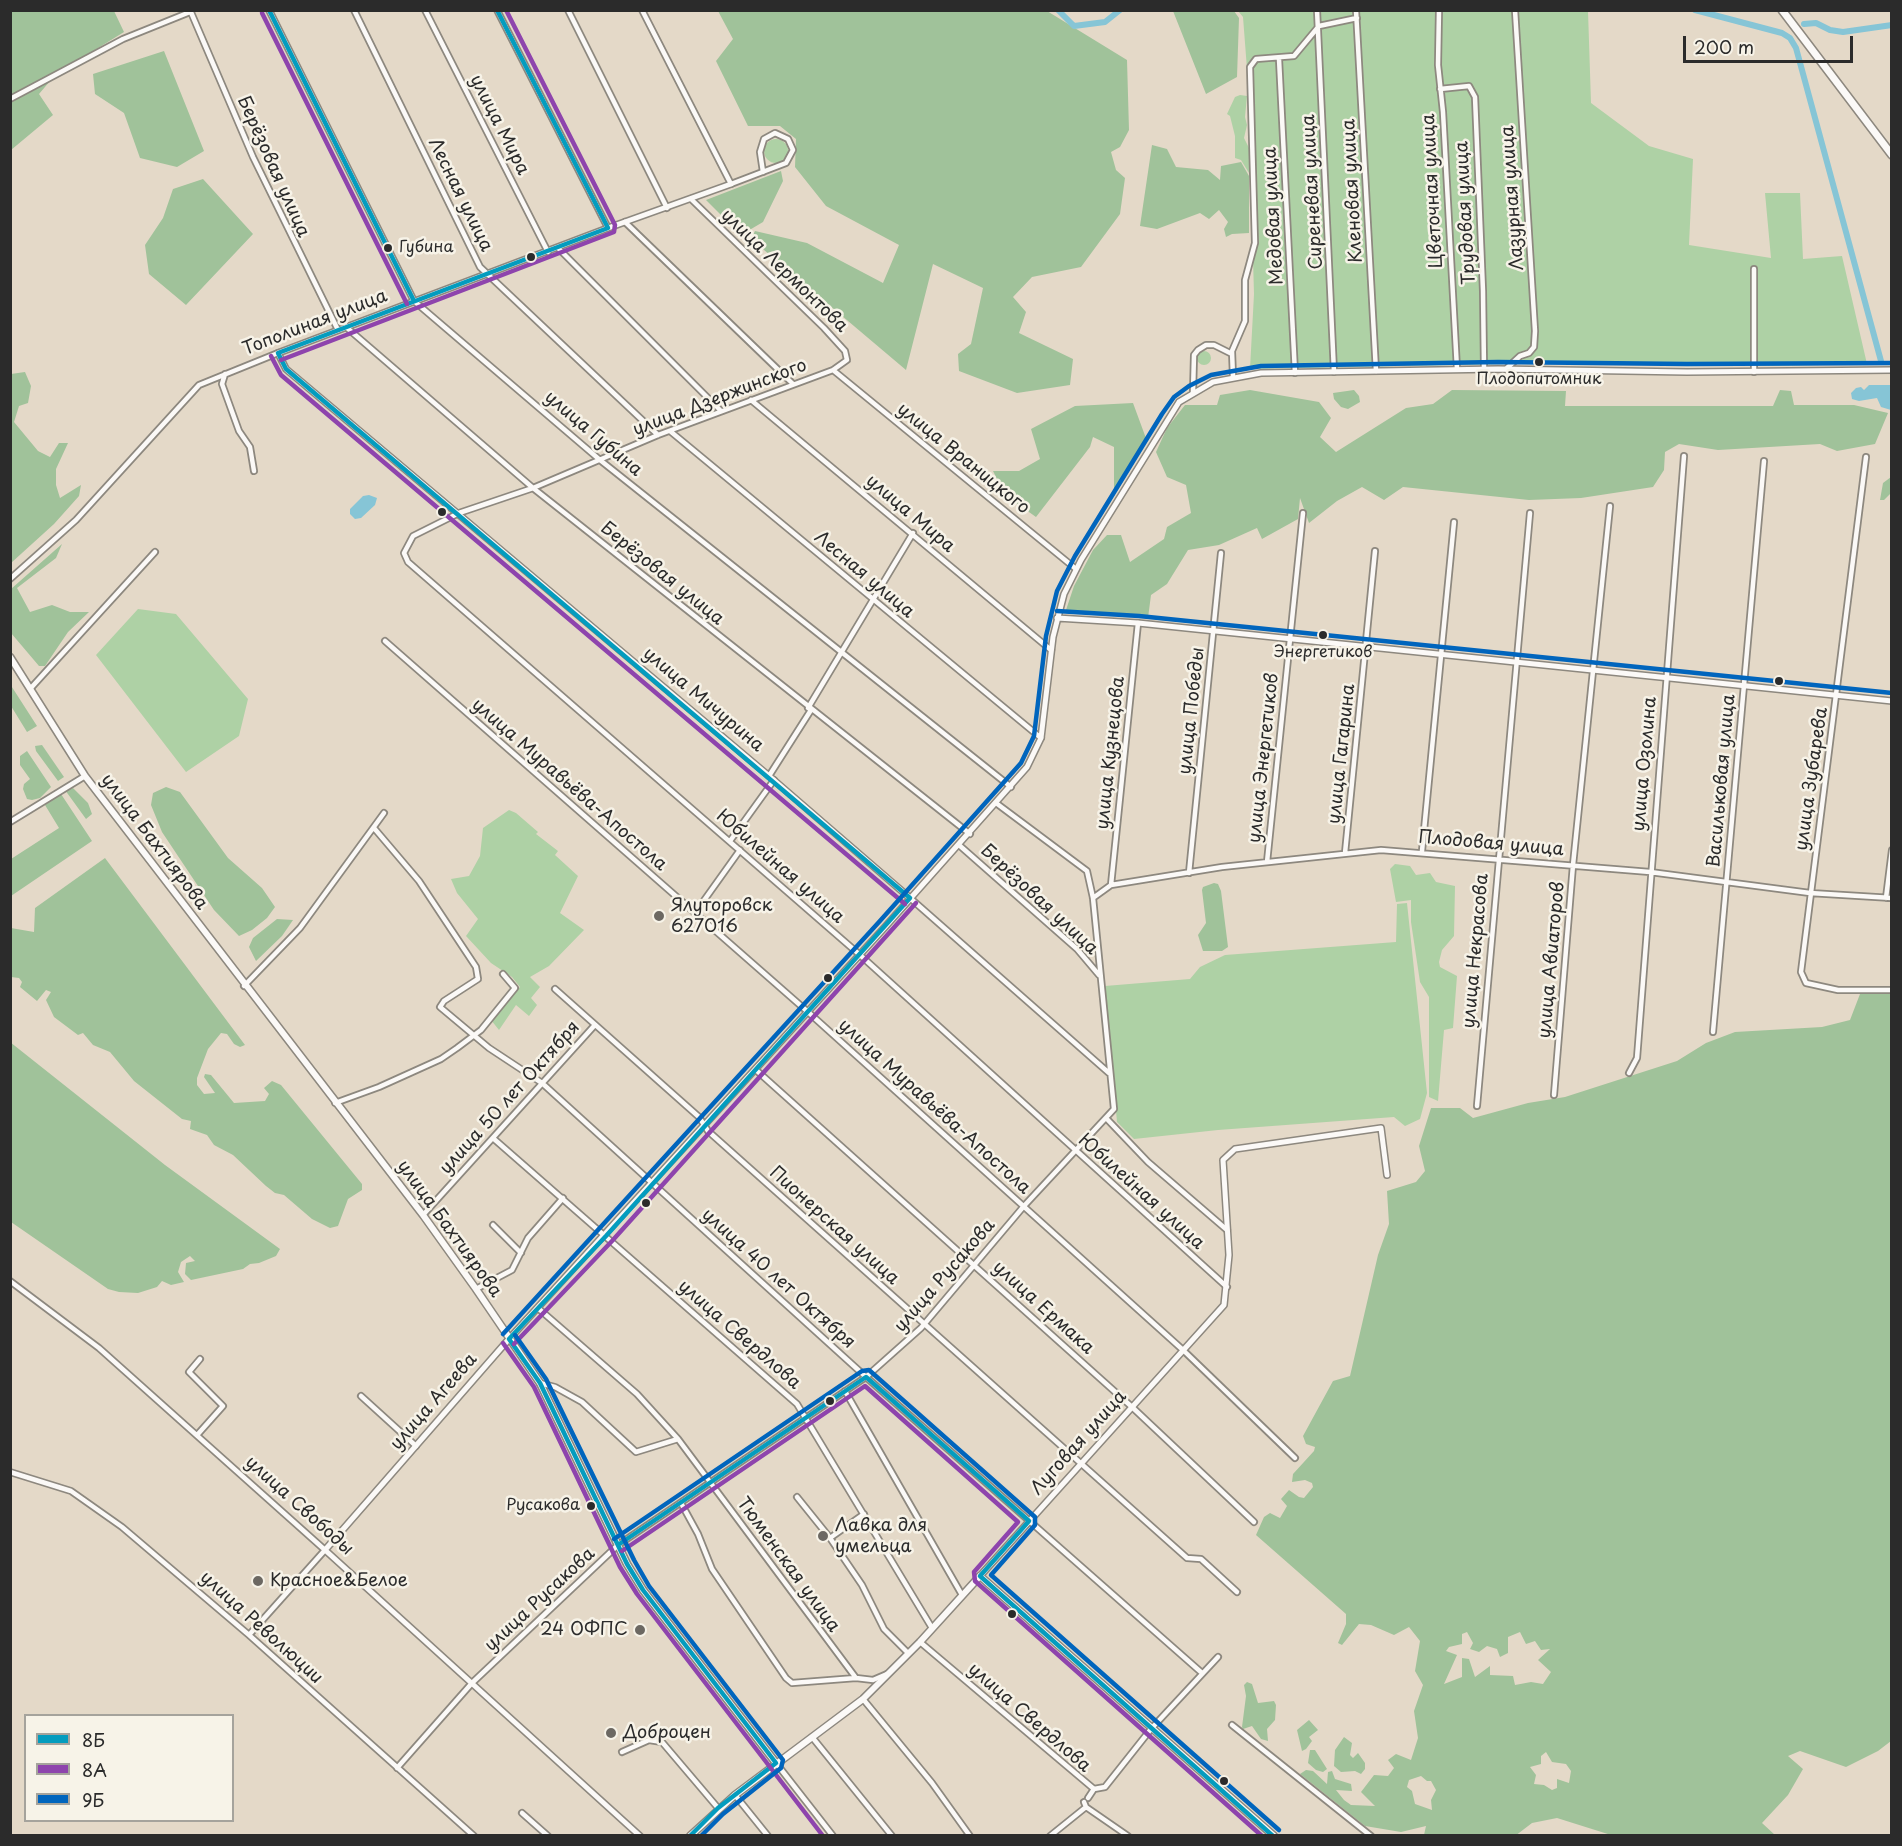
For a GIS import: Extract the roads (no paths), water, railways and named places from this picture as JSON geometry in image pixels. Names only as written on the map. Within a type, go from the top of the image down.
[{"type":"main road","points":[[1782,10],[1892,155]]},
{"type":"main road","name":"улица Бахтиярова","points":[[10,657],[85,776],[244,986],[423,1215],[476,1288],[540,1383],[618,1545],[643,1590],[776,1763]]},
{"type":"main road","points":[[980,1576],[1151,1730],[1274,1836]]},
{"type":"main road","name":"Луговая улица","points":[[690,1836],[735,1794],[863,1699],[920,1642],[980,1576]]},
{"type":"street","name":"улица Губина","points":[[269,10],[414,301],[600,460],[840,654],[1011,787]]},
{"type":"street","name":"Лесная улица","points":[[354,10],[480,267],[489,273],[658,435]]},
{"type":"street","name":"улица Мира","points":[[425,10],[548,252]]},
{"type":"street","points":[[497,10],[608,228]]},
{"type":"street","points":[[568,10],[667,208]]},
{"type":"street","points":[[642,10],[732,184]]},
{"type":"street","name":"Сиреневая улица","points":[[1317,10],[1334,372]]},
{"type":"street","name":"Кленовая улица","points":[[1356,10],[1376,371]]},
{"type":"street","name":"Цветочная улица","points":[[1438,10],[1440,89],[1457,369]]},
{"type":"street","name":"Лазурная улица","points":[[1506,369],[1534,347],[1535,331],[1515,10]]},
{"type":"street","points":[[10,99],[123,39],[190,11]]},
{"type":"street","name":"Берёзовая улица","points":[[190,11],[263,178],[338,330]]},
{"type":"street","points":[[1233,377],[1232,354],[1245,321],[1245,280],[1255,243],[1249,72],[1256,59],[1279,59],[1294,56],[1317,28],[1344,18],[1357,18]]},
{"type":"street","name":"Медовая улица","points":[[1279,59],[1295,373]]},
{"type":"street","name":"Трудовая улица","points":[[1440,89],[1468,86],[1475,97],[1484,369]]},
{"type":"street","name":"Тополиная улица","points":[[10,579],[76,520],[198,385],[414,301],[608,228],[667,208],[732,184],[763,172],[786,163],[792,156],[792,143],[784,136],[775,133],[764,139],[760,152],[763,172]]},
{"type":"street","name":"улица Лермонтова","points":[[691,199],[845,351],[847,360],[841,366]]},
{"type":"street","points":[[625,222],[793,384]]},
{"type":"street","points":[[558,248],[721,411]]},
{"type":"street","points":[[1754,269],[1754,372]]},
{"type":"street","name":"Берёзовая улица","points":[[346,327],[533,488],[809,709],[970,834]]},
{"type":"street","points":[[1193,392],[1194,355],[1198,350],[1206,345],[1214,345],[1232,354]]},
{"type":"street","name":"улица Мичурина","points":[[278,353],[286,369],[772,778],[1109,1073]]},
{"type":"street","name":"улица Дзержинского","points":[[415,570],[404,553],[413,536],[459,513],[533,488],[658,435],[841,366]]},
{"type":"street","name":"улица Агеева","points":[[249,1635],[509,1339],[606,1236],[970,834],[1027,767],[1041,738],[1051,650],[1064,594],[1076,569],[1179,402],[1213,382],[1233,377],[1295,373],[1457,369],[1754,372],[1892,370]]},
{"type":"street","name":"улица Враницкого","points":[[833,370],[1076,569]]},
{"type":"street","points":[[225,374],[222,384],[239,431],[250,447],[254,471]]},
{"type":"street","name":"улица Мира","points":[[752,400],[1051,650]]},
{"type":"street","name":"Лесная улица","points":[[670,431],[1041,738]]},
{"type":"street","name":"улица Озолина","points":[[1629,1073],[1637,1058],[1684,456]]},
{"type":"street","name":"улица Зубарева","points":[[1866,457],[1801,972],[1806,983],[1838,990],[1892,990]]},
{"type":"street","name":"Васильковая улица","points":[[1713,1032],[1764,461]]},
{"type":"street","name":"улица Авиаторов","points":[[1554,1095],[1573,865],[1610,506]]},
{"type":"street","name":"улица Энергетиков","points":[[1267,862],[1303,513]]},
{"type":"street","name":"улица Некрасова","points":[[1477,1106],[1497,858],[1518,664],[1530,513]]},
{"type":"street","points":[[1422,851],[1454,522]]},
{"type":"street","points":[[730,841],[772,778],[840,654],[913,533]]},
{"type":"street","name":"улица Гагарина","points":[[1345,853],[1376,551]]},
{"type":"street","points":[[30,689],[155,552]]},
{"type":"street","name":"улица Победы","points":[[1189,873],[1221,553]]},
{"type":"street","name":"Юбилейная улица","points":[[415,570],[860,955],[1227,1287]]},
{"type":"street","points":[[1057,618],[1138,623],[1290,641],[1744,684],[1892,701]]},
{"type":"street","name":"улица Кузнецова","points":[[1111,885],[1138,623]]},
{"type":"street","name":"улица Муравьёва-Апостола","points":[[384,641],[808,1012],[1183,1350],[1295,1458]]},
{"type":"street","points":[[10,822],[85,776]]},
{"type":"street","points":[[996,803],[1087,871],[1093,898],[1114,1109],[1106,1118],[1148,1162],[1227,1230]]},
{"type":"street","points":[[244,986],[300,928],[384,813]]},
{"type":"street","name":"улица 40 лет Октября","points":[[374,828],[419,881],[476,967],[478,980],[444,1001],[440,1007],[473,1035],[542,1083],[866,1377],[1202,1673]]},
{"type":"street","name":"Берёзовая улица","points":[[959,845],[1077,949],[1100,976]]},
{"type":"street","points":[[694,913],[740,850]]},
{"type":"street","name":"Плодовая улица","points":[[1093,898],[1111,885],[1267,862],[1381,850],[1422,851],[1650,872],[1726,880],[1810,893],[1889,898]]},
{"type":"street","points":[[1889,898],[1892,850]]},
{"type":"street","points":[[335,1102],[379,1087],[441,1059],[481,1030],[515,988],[503,974]]},
{"type":"street","name":"Пионерская улица","points":[[555,989],[705,1125],[708,1131],[1186,1558],[1201,1559],[1237,1592]]},
{"type":"street","name":"улица 50 лет Октября","points":[[423,1215],[594,1026]]},
{"type":"street","name":"улица Ермака","points":[[756,1070],[1132,1407],[1254,1522]]},
{"type":"street","name":"улица Русакова","points":[[397,1768],[472,1683],[618,1545],[866,1377],[925,1324],[1024,1206],[1106,1118]]},
{"type":"street","name":"Луговая улица","points":[[980,1576],[1082,1466],[1224,1305],[1227,1287],[1227,1230],[1224,1160],[1235,1149],[1381,1128],[1387,1175]]},
{"type":"street","name":"улица Свердлова","points":[[494,1138],[797,1404],[933,1628]]},
{"type":"street","points":[[476,1288],[512,1270],[528,1238],[563,1198]]},
{"type":"street","points":[[492,1225],[521,1253]]},
{"type":"street","name":"улица Свободы","points":[[10,1281],[99,1348],[198,1434],[640,1836]]},
{"type":"street","name":"Тюменская улица","points":[[539,1309],[637,1394],[678,1439],[856,1678]]},
{"type":"street","points":[[198,1434],[223,1406],[189,1372],[200,1359]]},
{"type":"street","points":[[540,1383],[555,1387],[582,1401],[636,1452],[678,1439]]},
{"type":"street","points":[[845,1391],[962,1595]]},
{"type":"street","points":[[361,1396],[416,1446]]},
{"type":"street","name":"улица Революции","points":[[10,1472],[71,1491],[90,1503],[163,1560],[474,1836]]},
{"type":"street","points":[[797,1497],[830,1538],[862,1585],[884,1629],[908,1653]]},
{"type":"street","points":[[681,1503],[698,1534],[712,1569],[786,1678],[792,1683],[856,1678],[873,1680],[889,1673]]},
{"type":"street","points":[[830,1538],[864,1514]]},
{"type":"street","name":"улица Свердлова","points":[[920,1642],[1094,1789]]},
{"type":"street","points":[[1050,1836],[1086,1802],[1094,1789],[1105,1787],[1151,1730],[1218,1657]]},
{"type":"street","points":[[863,1699],[932,1783],[970,1836]]},
{"type":"street","points":[[1232,1725],[1371,1836]]},
{"type":"street","points":[[812,1737],[892,1836]]},
{"type":"street","points":[[622,1752],[649,1740],[662,1742],[718,1808]]},
{"type":"street","name":"улица Бахтиярова","points":[[776,1763],[833,1836]]},
{"type":"street","points":[[735,1794],[768,1836]]},
{"type":"street","points":[[1086,1802],[1128,1836]]},
{"type":"street","points":[[522,1813],[548,1836]]},
{"type":"water","points":[[1869,385],[1891,385],[1891,410],[1881,407],[1877,398],[1859,401],[1852,399],[1851,393],[1856,388],[1861,387],[1864,390]]},
{"type":"water","points":[[369,495],[377,498],[375,505],[361,518],[355,519],[350,514],[350,509],[363,496]]},
{"type":"waterway","points":[[1058,10],[1074,26],[1105,22],[1120,10]]},
{"type":"waterway","points":[[1695,10],[1782,33],[1790,38],[1796,48],[1881,361]]},
{"type":"waterway","points":[[1804,24],[1816,23],[1830,30],[1843,32],[1892,25]]},
{"type":"place","name":"Губина","points":[[388,248]]},
{"type":"place","name":"Плодопитомник","points":[[1539,362]]},
{"type":"place","name":"Энергетиков","points":[[1323,635]]},
{"type":"place","name":"Ялуторовск 627016","points":[[659,916]]},
{"type":"place","name":"Русакова","points":[[591,1506]]},
{"type":"place","name":"Лавка для умельца","points":[[823,1536]]},
{"type":"place","name":"Красное&Белое","points":[[258,1581]]},
{"type":"place","name":"24 ОФПС","points":[[640,1630]]},
{"type":"place","name":"Доброцен","points":[[611,1733]]}]
